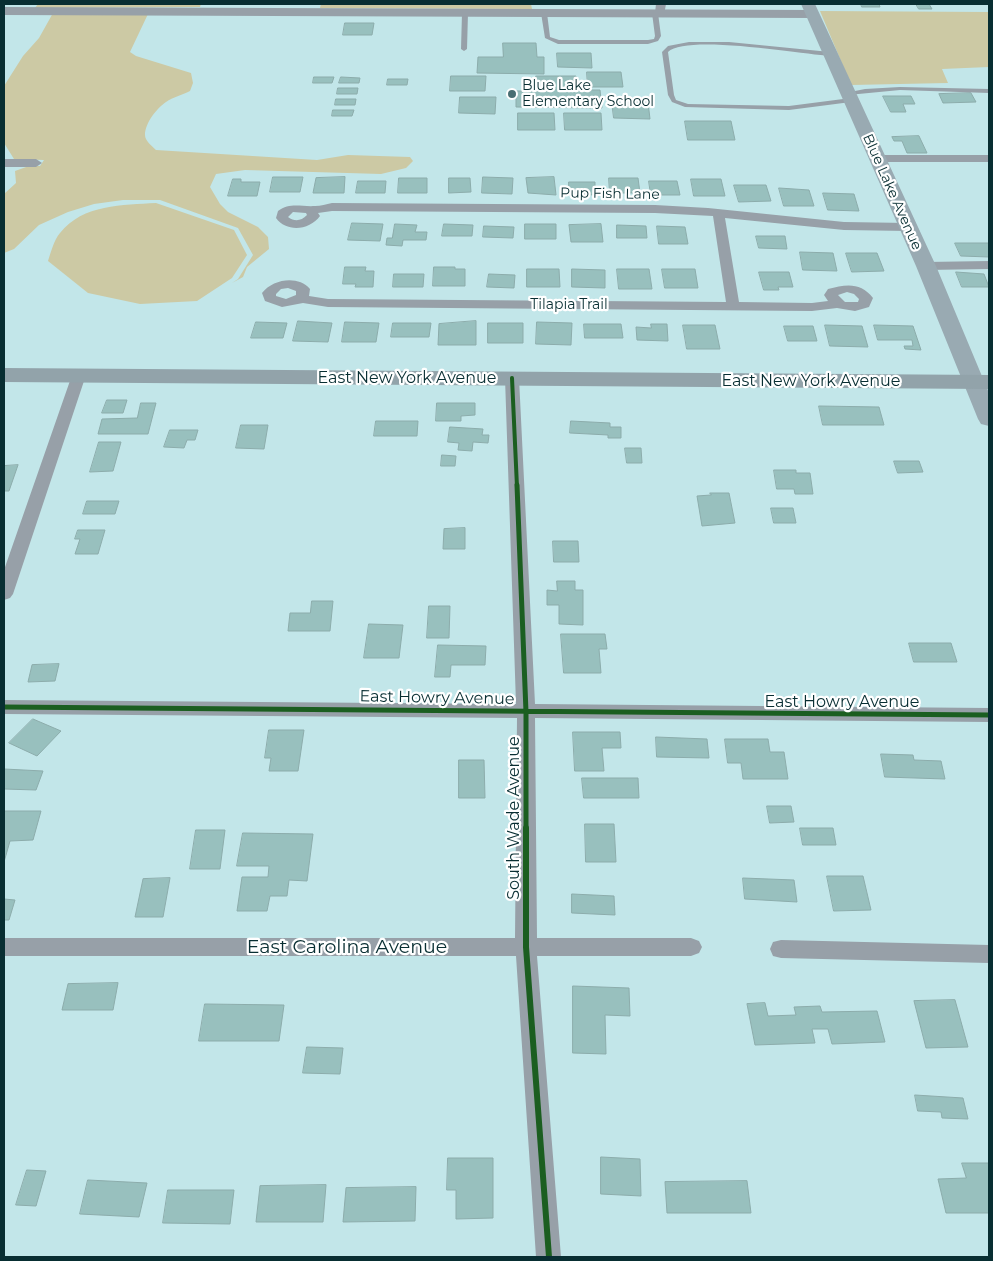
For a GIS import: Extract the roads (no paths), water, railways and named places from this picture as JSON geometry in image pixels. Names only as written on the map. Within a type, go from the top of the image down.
[{"type":"main road","name":"Blue Lake Avenue","points":[[810,9],[908,227],[981,382],[989,419]]},
{"type":"main road","name":"East New York Avenue","points":[[4,375],[981,382]]},
{"type":"street","points":[[4,10],[208,8],[544,13],[810,9]]},
{"type":"street","points":[[878,159],[989,159]]},
{"type":"street","points":[[4,162],[36,163]]},
{"type":"street","name":"Pup Fish Lane","points":[[310,210],[332,207],[626,209],[719,213],[828,224],[908,227]]},
{"type":"street","points":[[719,213],[719,224],[733,305]]},
{"type":"street","points":[[926,266],[989,265]]},
{"type":"street","name":"Tilapia Trail","points":[[300,298],[328,303],[812,307],[838,304]]},
{"type":"street","points":[[4,594],[80,375]]},
{"type":"street","name":"South Wade Avenue","points":[[512,378],[526,712],[526,947],[549,1257]]},
{"type":"street","name":"East Howry Avenue","points":[[4,706],[989,715]]},
{"type":"street","name":"East Carolina Avenue","points":[[4,947],[691,947]]},
{"type":"street","points":[[781,949],[989,954]]},
{"type":"lane","points":[[544,13],[548,38],[558,42],[648,42],[656,40],[658,36],[659,10]]},
{"type":"lane","points":[[464,49],[465,13]]},
{"type":"lane","points":[[830,54],[755,46],[698,44],[670,47],[665,52],[671,95],[674,101],[687,106],[789,108],[850,97],[867,90],[989,91]]},
{"type":"place","name":"Blue Lake Elementary School","points":[[512,94]]}]
